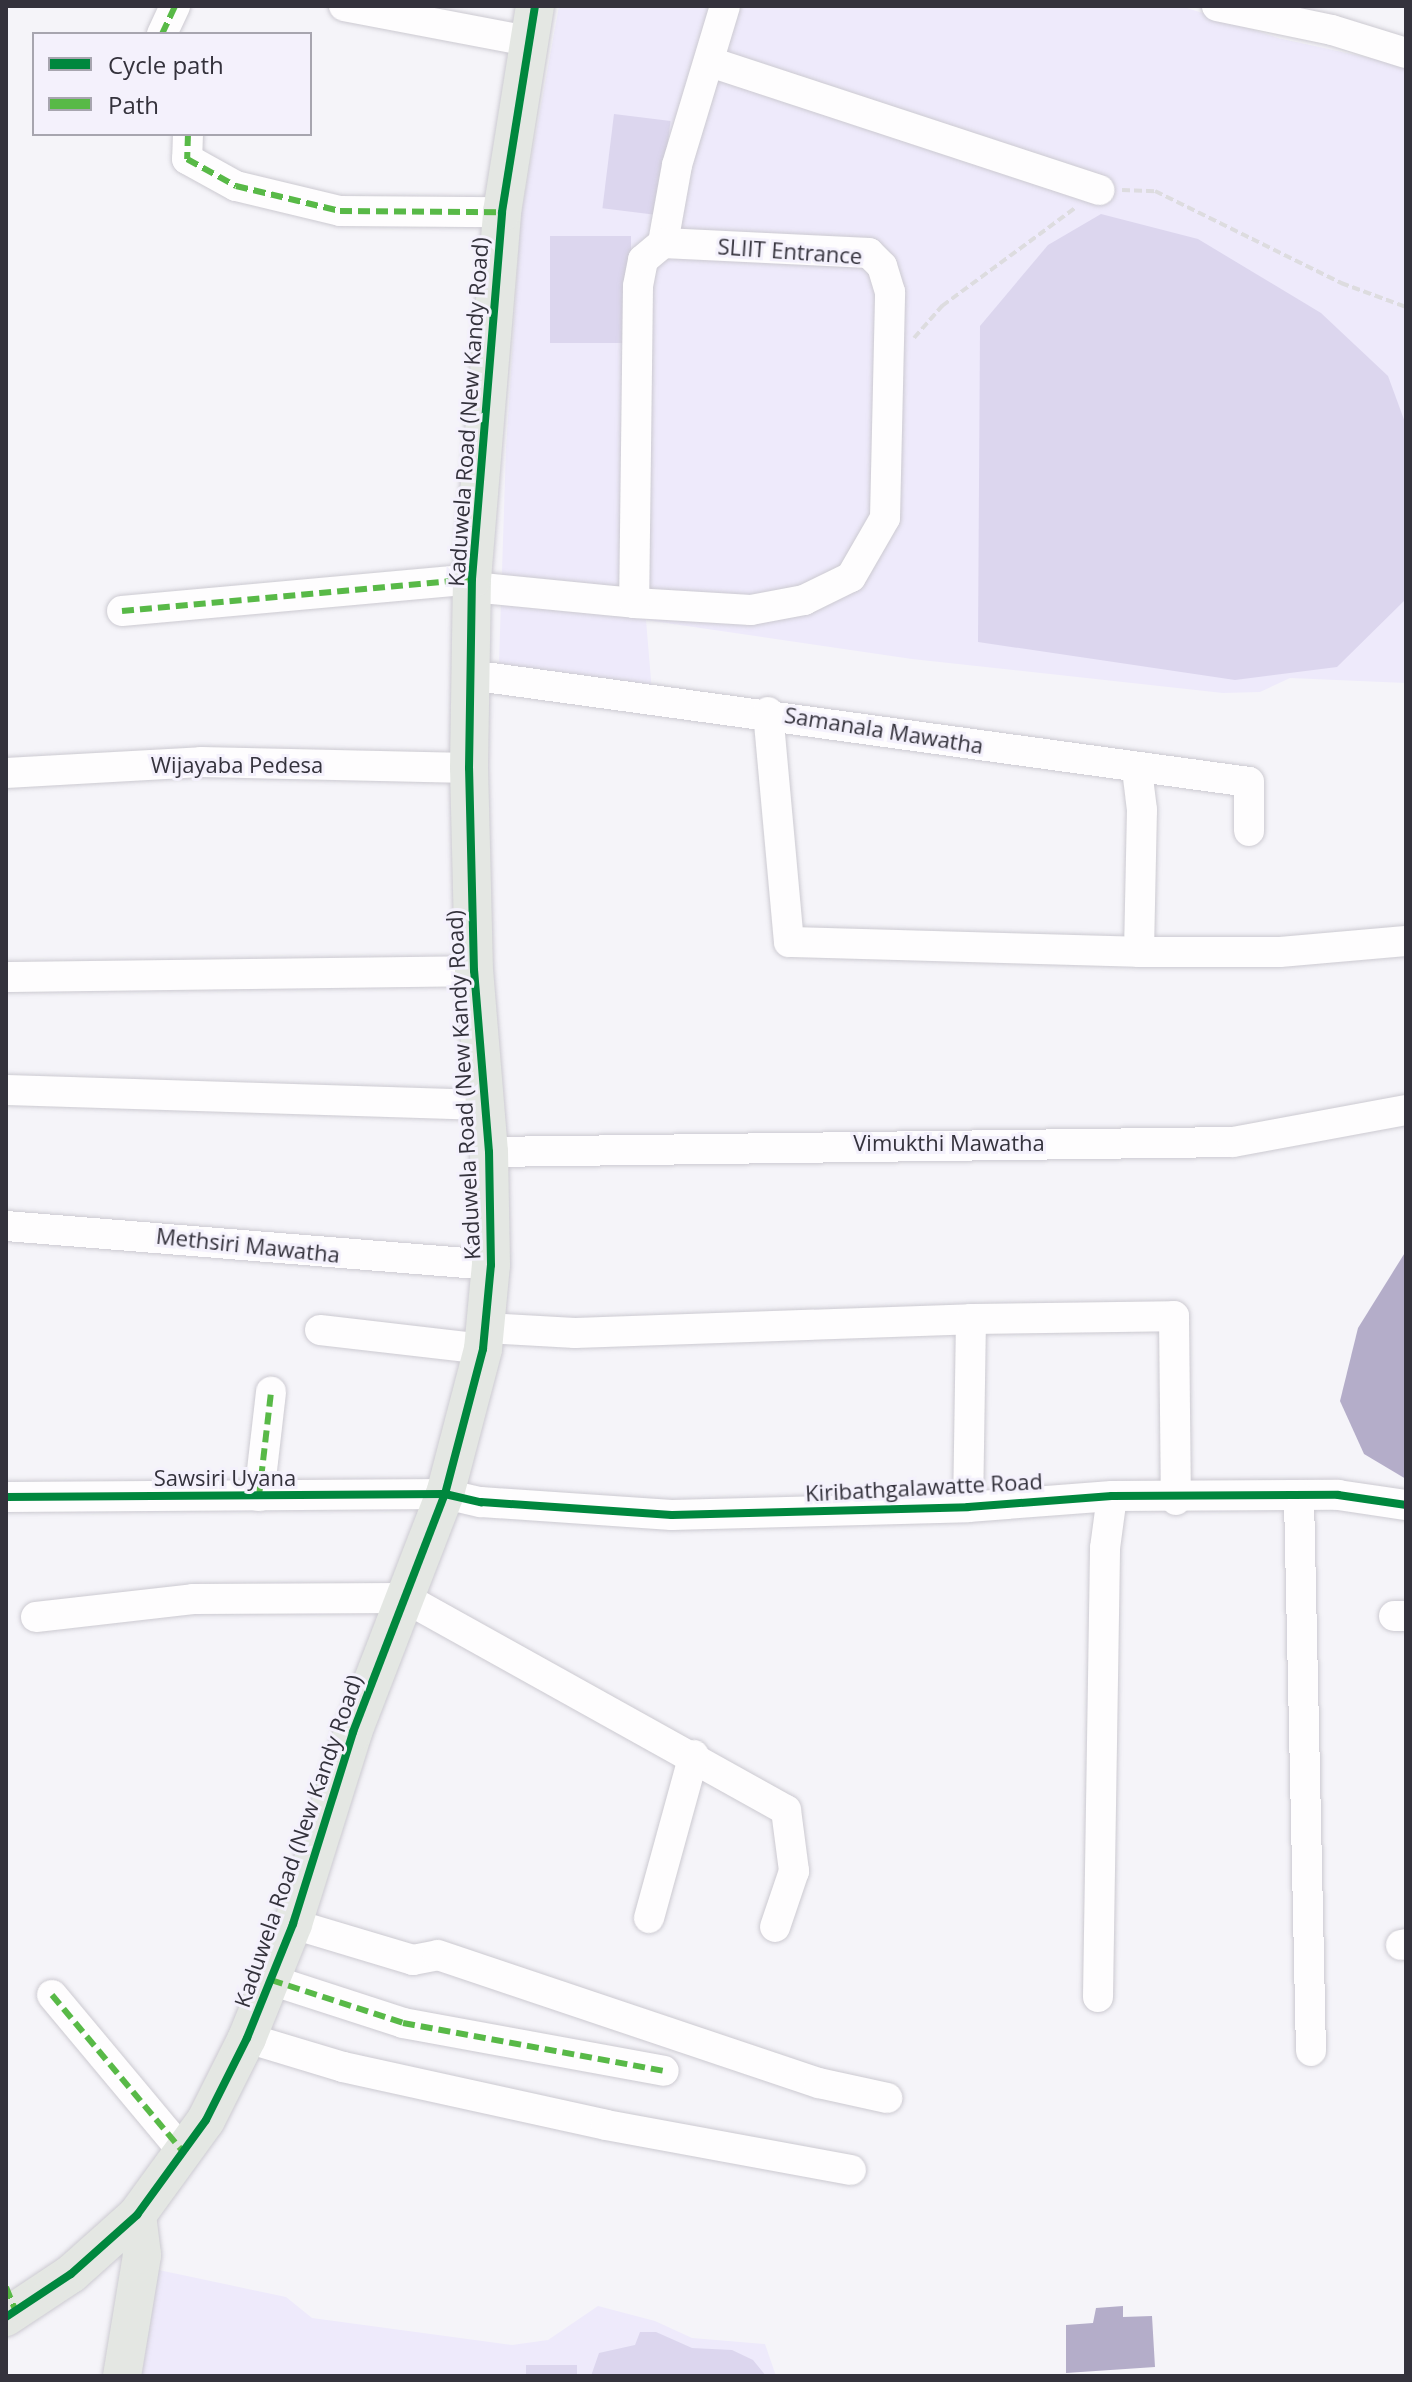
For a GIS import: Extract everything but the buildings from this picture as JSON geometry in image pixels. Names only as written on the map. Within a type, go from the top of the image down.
[{"type":"main road","name":"Kaduwela Road (New Kandy Road)","points":[[9,2305],[71,2274],[137,2215],[185,2154],[247,2038],[293,1924],[353,1732],[445,1494],[484,1339],[491,1265],[489,1152],[474,971],[469,768],[472,583],[502,212],[531,23]]},
{"type":"main road","points":[[122,2376],[142,2255],[137,2215]]},
{"type":"street","points":[[163,32],[175,6]]},
{"type":"street","points":[[344,6],[531,23]]},
{"type":"street","points":[[634,603],[638,286],[643,260],[663,243],[677,165],[725,6]]},
{"type":"street","points":[[1217,6],[1331,18],[1406,53]]},
{"type":"street","points":[[710,62],[1100,190]]},
{"type":"street","points":[[188,136],[187,159],[236,186],[340,211],[502,212]]},
{"type":"street","name":"SLIIT Entrance","points":[[122,611],[472,583],[634,603],[751,610],[804,600],[851,577],[885,518],[892,345],[890,292],[882,266],[869,253],[663,243]]},
{"type":"street","name":"Samanala Mawatha","points":[[470,675],[768,712],[1137,769],[1249,782],[1249,831]]},
{"type":"street","points":[[768,712],[789,942],[1139,952],[1280,952],[1406,941]]},
{"type":"street","name":"Wijayaba Pedesa","points":[[6,773],[201,762],[469,768]]},
{"type":"street","points":[[1137,769],[1142,810],[1139,952]]},
{"type":"street","points":[[6,977],[474,971]]},
{"type":"street","points":[[6,1090],[485,1105]]},
{"type":"street","name":"Vimukthi Mawatha","points":[[489,1152],[1233,1142],[1406,1110]]},
{"type":"street","name":"Methsiri Mawatha","points":[[6,1226],[491,1265]]},
{"type":"street","points":[[320,1330],[484,1339],[971,1319],[1174,1316],[1176,1500]]},
{"type":"street","points":[[968,1507],[971,1319]]},
{"type":"street","points":[[259,1496],[271,1392]]},
{"type":"street","name":"Kiribathgalawatte Road","points":[[445,1494],[481,1502],[672,1515],[968,1507],[1112,1496],[1176,1500],[1338,1495],[1406,1505]]},
{"type":"street","name":"Sawsiri Uyana","points":[[6,1497],[445,1494]]},
{"type":"street","points":[[1098,1997],[1105,1548],[1112,1496]]},
{"type":"street","points":[[1299,1498],[1311,2051]]},
{"type":"street","points":[[36,1617],[193,1599],[405,1598],[694,1755],[786,1810],[794,1871],[775,1927]]},
{"type":"street","points":[[649,1918],[694,1755]]},
{"type":"street","points":[[293,1924],[413,1960],[438,1955],[819,2083],[887,2098]]},
{"type":"street","points":[[271,1980],[403,2023],[664,2071]]},
{"type":"street","points":[[52,1995],[185,2154]]},
{"type":"street","points":[[247,2038],[343,2067],[606,2125],[851,2170]]},
{"type":"path","points":[[910,343],[942,306],[1100,190],[1155,191],[1341,283],[1406,307]]},
{"type":"shaded area","points":[[559,6],[1181,6],[1278,38],[1406,66],[1406,683],[1290,678],[1260,692],[1223,693],[912,659],[646,620],[652,692],[499,663],[506,448],[521,216]]},
{"type":"shaded area","points":[[614,114],[671,121],[659,215],[602,208]]},
{"type":"shaded area","points":[[1101,214],[1198,239],[1321,313],[1388,376],[1406,425],[1406,599],[1337,667],[1235,680],[978,642],[980,326],[1048,245]]},
{"type":"shaded area","points":[[550,236],[631,236],[631,343],[550,343]]},
{"type":"shaded area","points":[[1406,1251],[1406,1479],[1364,1454],[1340,1401],[1358,1328]]},
{"type":"shaded area","points":[[154,2269],[286,2297],[312,2318],[512,2345],[548,2340],[598,2306],[655,2321],[692,2338],[765,2344],[776,2376],[138,2376]]},
{"type":"shaded area","points":[[1123,2306],[1123,2317],[1152,2316],[1155,2367],[1066,2373],[1066,2325],[1093,2323],[1096,2308]]},
{"type":"shaded area","points":[[640,2332],[656,2332],[692,2348],[732,2350],[753,2360],[766,2376],[591,2376],[599,2353],[635,2345]]},
{"type":"shaded area","points":[[526,2365],[577,2365],[577,2376],[526,2376]]},
{"type":"marked path","points":[[163,32],[175,6]]},
{"type":"marked path","points":[[188,136],[187,159],[236,186],[340,211],[502,212]]},
{"type":"marked path","points":[[122,611],[472,579]]},
{"type":"marked path","points":[[259,1496],[271,1392]]},
{"type":"marked path","points":[[271,1980],[403,2023],[664,2071]]},
{"type":"marked path","points":[[52,1995],[185,2154]]},
{"type":"marked path","points":[[6,2287],[16,2312]]},
{"type":"cycle path","points":[[6,2317],[71,2274],[137,2215],[206,2120],[247,2038],[293,1924],[353,1732],[445,1494],[483,1349],[491,1265],[489,1152],[474,971],[469,768],[472,579],[502,212],[535,6]]},
{"type":"cycle path","points":[[6,1497],[445,1494],[481,1502],[672,1515],[968,1507],[1112,1496],[1338,1495],[1406,1505]]}]
